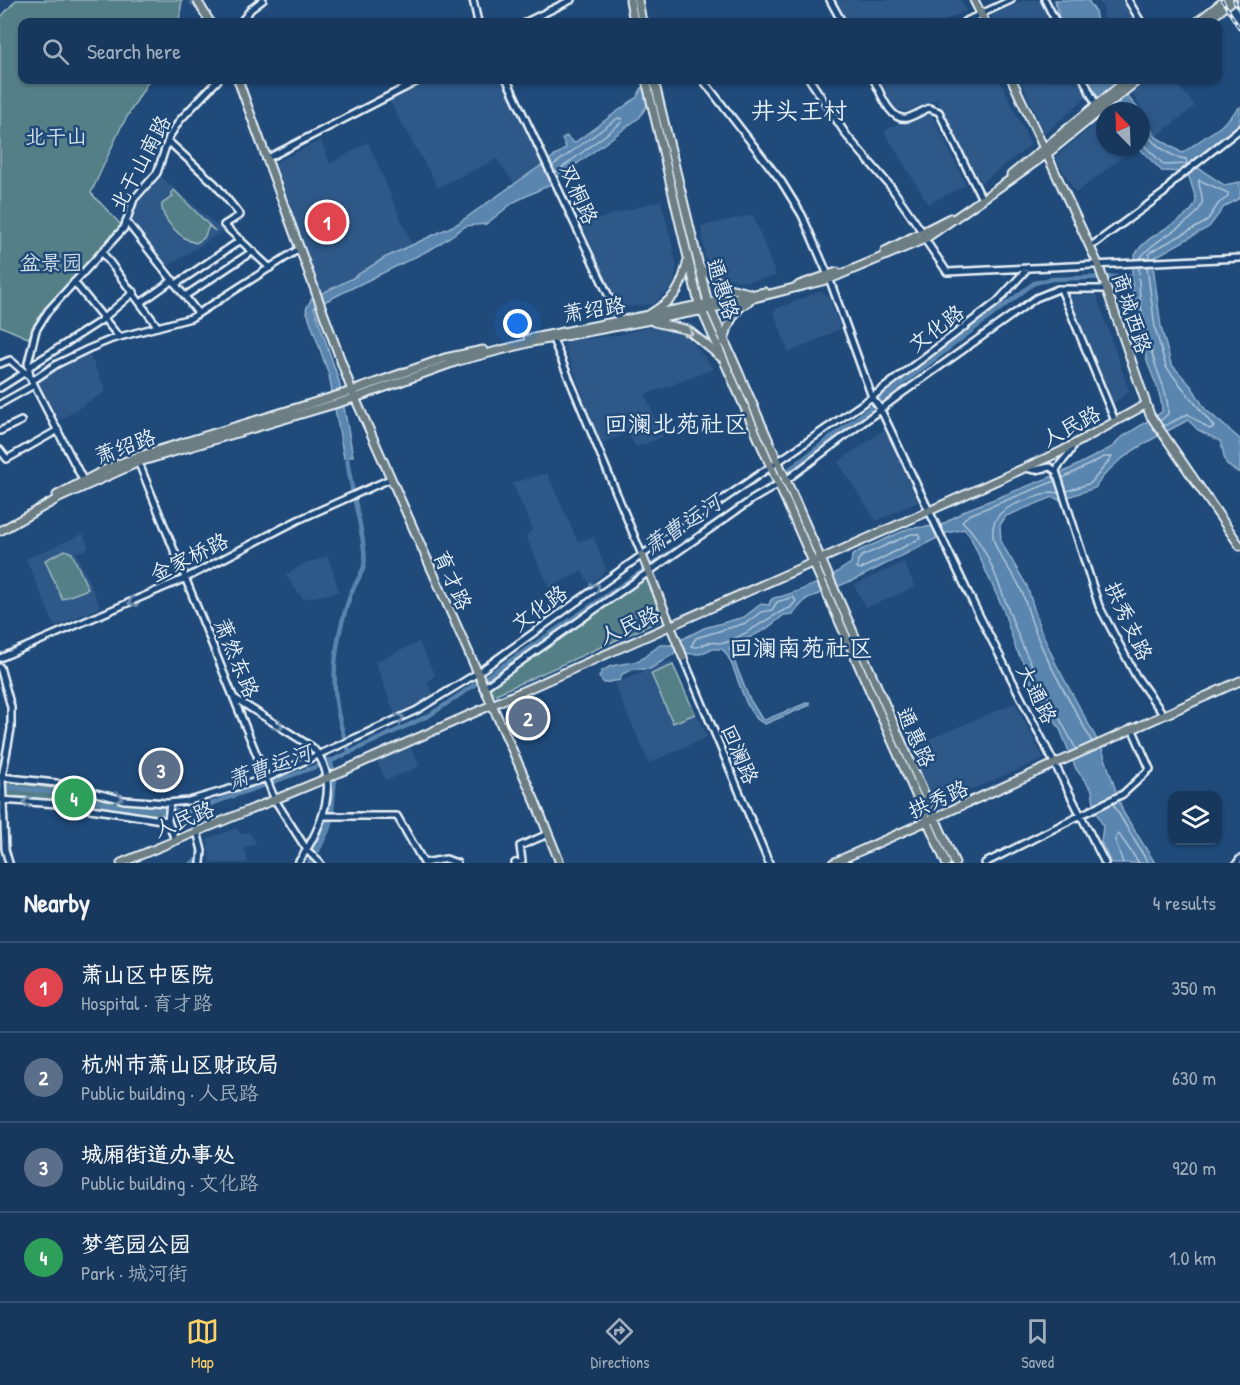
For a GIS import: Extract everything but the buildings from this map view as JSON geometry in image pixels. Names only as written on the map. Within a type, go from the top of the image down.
[{"type":"main road","points":[[630,0],[633,18]]},
{"type":"main road","points":[[638,0],[641,18]]},
{"type":"main road","points":[[974,0],[983,18]]},
{"type":"main road","points":[[1202,18],[1225,0]]},
{"type":"main road","points":[[1211,18],[1233,0]]},
{"type":"main road","points":[[203,18],[196,3],[207,18]]},
{"type":"main road","points":[[239,84],[299,249]]},
{"type":"main road","points":[[647,84],[658,116]]},
{"type":"main road","points":[[654,84],[658,116],[700,307],[816,559]]},
{"type":"main road","name":"商城西路","points":[[1014,84],[1098,264],[1145,405],[1164,438],[1240,546]]},
{"type":"main road","points":[[1104,102],[1126,84]]},
{"type":"main road","points":[[829,277],[923,236],[1046,152],[1096,109]]},
{"type":"main road","name":"通惠路","points":[[658,116],[709,306],[775,466]]},
{"type":"main road","points":[[923,236],[1046,152]]},
{"type":"main road","name":"育才路","points":[[299,249],[353,394],[560,863]]},
{"type":"main road","points":[[646,319],[675,298],[683,280],[688,257]]},
{"type":"main road","points":[[697,265],[725,287],[752,297],[726,328],[724,342]]},
{"type":"main road","name":"萧绍路","points":[[0,529],[83,480],[137,459],[458,361],[552,336],[752,297],[829,277]]},
{"type":"main road","points":[[552,336],[646,319],[688,330],[723,359]]},
{"type":"main road","name":"人民路","points":[[121,863],[327,778],[816,559],[929,511],[1073,445],[1145,405]]},
{"type":"main road","points":[[0,529],[137,459]]},
{"type":"main road","points":[[642,555],[683,657]]},
{"type":"main road","name":"通惠路","points":[[816,559],[931,821],[955,863]]},
{"type":"main road","points":[[1132,728],[1240,681]]},
{"type":"main road","name":"拱秀路","points":[[833,863],[931,821],[1132,728]]},
{"type":"main road","points":[[931,821],[946,863]]},
{"type":"street","points":[[244,18],[251,9],[264,0]]},
{"type":"street","points":[[473,0],[477,18]]},
{"type":"street","points":[[534,18],[571,0]]},
{"type":"street","points":[[830,0],[840,18]]},
{"type":"street","points":[[974,18],[1011,0]]},
{"type":"street","points":[[1046,0],[1054,18]]},
{"type":"street","points":[[1128,0],[1139,18]]},
{"type":"street","name":"北干山南路","points":[[83,480],[30,379],[29,367],[36,330],[48,311],[124,228],[134,199],[157,173],[168,141],[180,120],[214,84]]},
{"type":"street","points":[[266,159],[412,84]]},
{"type":"street","name":"双桐路","points":[[509,84],[621,322]]},
{"type":"street","points":[[706,84],[781,181],[802,215],[829,277],[872,397],[881,410],[929,511]]},
{"type":"street","points":[[813,84],[847,136],[891,187],[947,272],[1240,258]]},
{"type":"street","points":[[876,84],[891,111],[898,118],[908,118],[929,108],[939,112],[981,197]]},
{"type":"street","points":[[1086,84],[1096,103]]},
{"type":"street","points":[[1090,247],[1164,193],[1182,174],[1240,129]]},
{"type":"street","points":[[168,141],[215,184],[240,214],[224,225],[270,268]]},
{"type":"street","points":[[126,221],[198,313]]},
{"type":"street","points":[[142,302],[241,240]]},
{"type":"street","points":[[0,388],[30,379],[57,364],[119,338],[198,313],[299,249]]},
{"type":"street","points":[[185,296],[253,251]]},
{"type":"street","points":[[102,252],[142,302],[158,327]]},
{"type":"street","name":"文化路","points":[[1,777],[56,783],[124,800],[170,803],[210,797],[267,779],[320,757],[417,710],[476,674],[642,555],[775,466],[872,397],[997,302],[1028,268]]},
{"type":"street","points":[[74,282],[119,338]]},
{"type":"street","points":[[483,688],[781,481],[1036,298],[1061,289],[1107,289]]},
{"type":"street","points":[[1061,289],[1114,422]]},
{"type":"street","points":[[29,367],[104,317],[134,292]]},
{"type":"street","points":[[552,336],[642,555]]},
{"type":"street","points":[[0,364],[10,360],[30,379]]},
{"type":"street","points":[[0,406],[30,379]]},
{"type":"street","points":[[0,431],[21,421]]},
{"type":"street","points":[[0,450],[7,459],[58,430]]},
{"type":"street","points":[[1024,467],[1035,470],[1050,467],[1056,471],[1058,464],[1071,454],[1073,445]]},
{"type":"street","name":"萧然东路","points":[[137,459],[275,800],[307,850],[320,863]]},
{"type":"street","name":"拱秀支路","points":[[1056,471],[1099,606],[1136,676],[1163,714]]},
{"type":"street","name":"金家桥路","points":[[0,658],[186,578],[298,520],[390,479]]},
{"type":"street","name":"大通路","points":[[929,511],[1105,863]]},
{"type":"street","name":"回澜路","points":[[683,657],[769,863]]},
{"type":"street","points":[[0,668],[11,706],[11,729],[1,777],[5,849],[9,863]]},
{"type":"street","points":[[236,699],[312,747],[325,768],[327,778],[324,816],[319,830],[298,863]]},
{"type":"street","points":[[985,863],[1123,794],[1150,769],[1132,728]]},
{"type":"street","points":[[2,802],[58,804],[168,821]]},
{"type":"street","points":[[170,803],[168,821],[175,840]]},
{"type":"street","points":[[324,816],[397,816],[424,863],[446,859],[457,863]]},
{"type":"street","points":[[197,831],[202,851],[201,863]]},
{"type":"street","points":[[515,863],[522,861],[520,846],[548,834]]},
{"type":"street","points":[[1237,863],[1240,859]]},
{"type":"shaded area","points":[[835,0],[961,0],[966,11],[950,18],[846,18]]},
{"type":"shaded area","points":[[1024,0],[1041,0],[1050,18],[992,18],[991,16]]},
{"type":"shaded area","points":[[1097,0],[1122,0],[1132,18],[1104,18],[1104,9]]},
{"type":"shaded area","points":[[412,84],[509,84],[546,160],[515,184],[497,159],[438,187],[387,97]]},
{"type":"shaded area","points":[[882,84],[1002,84],[1031,145],[981,183],[936,100],[908,112],[894,109]]},
{"type":"shaded area","points":[[1022,84],[1081,84],[1087,97],[1045,133]]},
{"type":"shaded area","points":[[1140,84],[1177,84],[1195,106],[1156,137],[1150,126],[1150,102],[1137,102],[1131,91]]},
{"type":"shaded area","points":[[929,108],[966,185],[928,204],[884,131]]},
{"type":"shaded area","points":[[1096,123],[1096,156],[1124,156],[1076,193],[1055,157]]},
{"type":"shaded area","points":[[321,140],[330,164],[368,142],[412,245],[316,296],[269,166]]},
{"type":"shaded area","points":[[157,173],[223,231],[162,270],[124,228],[134,199]]},
{"type":"shaded area","points":[[661,200],[677,265],[673,286],[653,304],[619,308],[582,224]]},
{"type":"shaded area","points":[[753,215],[776,276],[746,282],[721,277],[705,257],[701,226]]},
{"type":"shaded area","points":[[821,291],[830,299],[840,329],[789,353],[773,310]]},
{"type":"shaded area","points":[[1069,294],[1096,294],[1129,391],[1112,405]]},
{"type":"shaded area","points":[[654,326],[686,335],[714,369],[645,395],[663,437],[636,447],[627,433],[601,443],[563,342],[618,335]]},
{"type":"shaded area","points":[[89,353],[106,391],[60,420],[37,381]]},
{"type":"shaded area","points":[[884,430],[918,502],[876,521],[838,462]]},
{"type":"shaded area","points":[[547,473],[578,542],[594,537],[606,570],[590,585],[582,571],[549,588],[526,536],[533,529],[512,483]]},
{"type":"shaded area","points":[[83,534],[89,548],[76,553],[100,607],[55,627],[26,559]]},
{"type":"shaded area","points":[[328,556],[339,592],[303,599],[285,575],[304,564]]},
{"type":"shaded area","points":[[904,562],[915,587],[866,608],[854,585]]},
{"type":"shaded area","points":[[419,642],[435,675],[427,682],[434,695],[395,714],[375,662]]},
{"type":"shaded area","points":[[672,660],[707,737],[649,763],[614,684]]},
{"type":"shaded area","points":[[1015,703],[1044,759],[934,805],[910,747]]},
{"type":"shaded area","points":[[411,748],[420,766],[386,781],[377,762]]},
{"type":"shaded area","points":[[237,828],[241,834],[249,832],[256,843],[244,848],[248,863],[208,863],[210,862],[207,839]]},
{"type":"green space","name":"北干山","points":[[16,0],[182,0],[180,18],[18,18],[18,84],[147,84],[121,127],[91,193],[124,228],[28,338],[0,326],[0,18]]},
{"type":"green space","points":[[174,190],[215,231],[209,226],[204,238],[196,243],[184,238],[173,228],[164,216],[162,204],[173,196],[171,193]]},
{"type":"green space","points":[[65,550],[72,553],[88,589],[62,599],[45,560]]},
{"type":"green space","points":[[648,576],[661,609],[661,620],[494,695],[488,688]]},
{"type":"green space","points":[[673,665],[695,714],[673,723],[651,674]]},
{"type":"green space","points":[[0,781],[163,807],[162,816],[98,809],[69,800],[0,796]]},
{"type":"water","points":[[1055,0],[1088,0],[1096,18],[1059,18]]},
{"type":"water","points":[[644,84],[660,84],[640,117],[547,186],[514,202],[486,224],[466,226],[433,248],[314,307],[339,381],[353,456],[344,458],[329,375],[306,309],[312,298],[351,279],[384,258],[457,224],[566,148],[562,139],[566,136],[574,143],[637,97]]},
{"type":"water","points":[[1090,84],[1117,84],[1132,102],[1101,102]]},
{"type":"water","points":[[1240,107],[1240,123],[1192,164],[1224,185],[1240,182],[1240,198],[1224,207],[1209,227],[1155,257],[1153,265],[1161,327],[1171,364],[1192,387],[1205,409],[1240,439],[1240,473],[1226,463],[1220,441],[1198,430],[1188,420],[1124,457],[1113,466],[1095,488],[1059,500],[1053,497],[1006,516],[1000,525],[1001,542],[1027,586],[1040,628],[1056,664],[1102,749],[1123,812],[1155,863],[1111,863],[1101,842],[1103,826],[1095,810],[1092,790],[1076,769],[1060,729],[1026,674],[1026,668],[1016,649],[1003,609],[970,536],[964,529],[947,533],[856,579],[806,599],[793,614],[784,615],[766,629],[729,648],[749,698],[762,719],[765,720],[809,702],[810,705],[765,724],[757,719],[745,701],[733,666],[722,649],[711,649],[700,654],[675,653],[650,669],[634,669],[622,674],[620,680],[604,683],[599,677],[602,671],[611,666],[639,661],[660,645],[671,645],[704,628],[744,617],[761,604],[769,605],[774,598],[801,590],[827,578],[851,563],[852,556],[859,551],[910,528],[940,526],[966,510],[1066,471],[1114,446],[1119,439],[1162,412],[1159,394],[1141,340],[1133,296],[1132,269],[1139,249],[1187,214],[1194,207],[1196,199],[1189,177],[1184,172],[1162,171],[1147,156],[1150,156],[1150,128],[1156,137],[1182,153],[1221,126]]},
{"type":"waterway","name":"萧曹运河","points":[[0,786],[67,794],[124,808],[188,812],[329,762],[430,715],[765,488],[1034,283],[1052,279],[1138,276]]},
{"type":"waterway","points":[[347,457],[364,556],[363,570],[351,592],[344,616],[336,655],[335,694],[343,733],[350,753]]},
{"type":"waterway","points":[[329,762],[331,772]]},
{"type":"waterway","points":[[315,853],[329,824],[333,779]]},
{"type":"waterway","points":[[192,863],[199,859],[198,853]]},
{"type":"tunnel","points":[[192,0],[194,5]]},
{"type":"railway","points":[[1222,0],[1240,29]]},
{"type":"railway","points":[[1234,0],[1240,11]]},
{"type":"place","name":"萧山区中医院","points":[[327,222]]},
{"type":"place","name":"杭州市萧山区财政局","points":[[528,718]]},
{"type":"place","name":"城厢街道办事处","points":[[161,770]]},
{"type":"place","name":"梦笔园公园","points":[[74,798]]},
{"type":"district","name":"井头王村","points":[[799,110]]},
{"type":"district","name":"回澜北苑社区","points":[[676,423]]},
{"type":"district","name":"回澜南苑社区","points":[[801,647]]},
{"type":"park label","name":"盆景园","points":[[51,262]]}]
